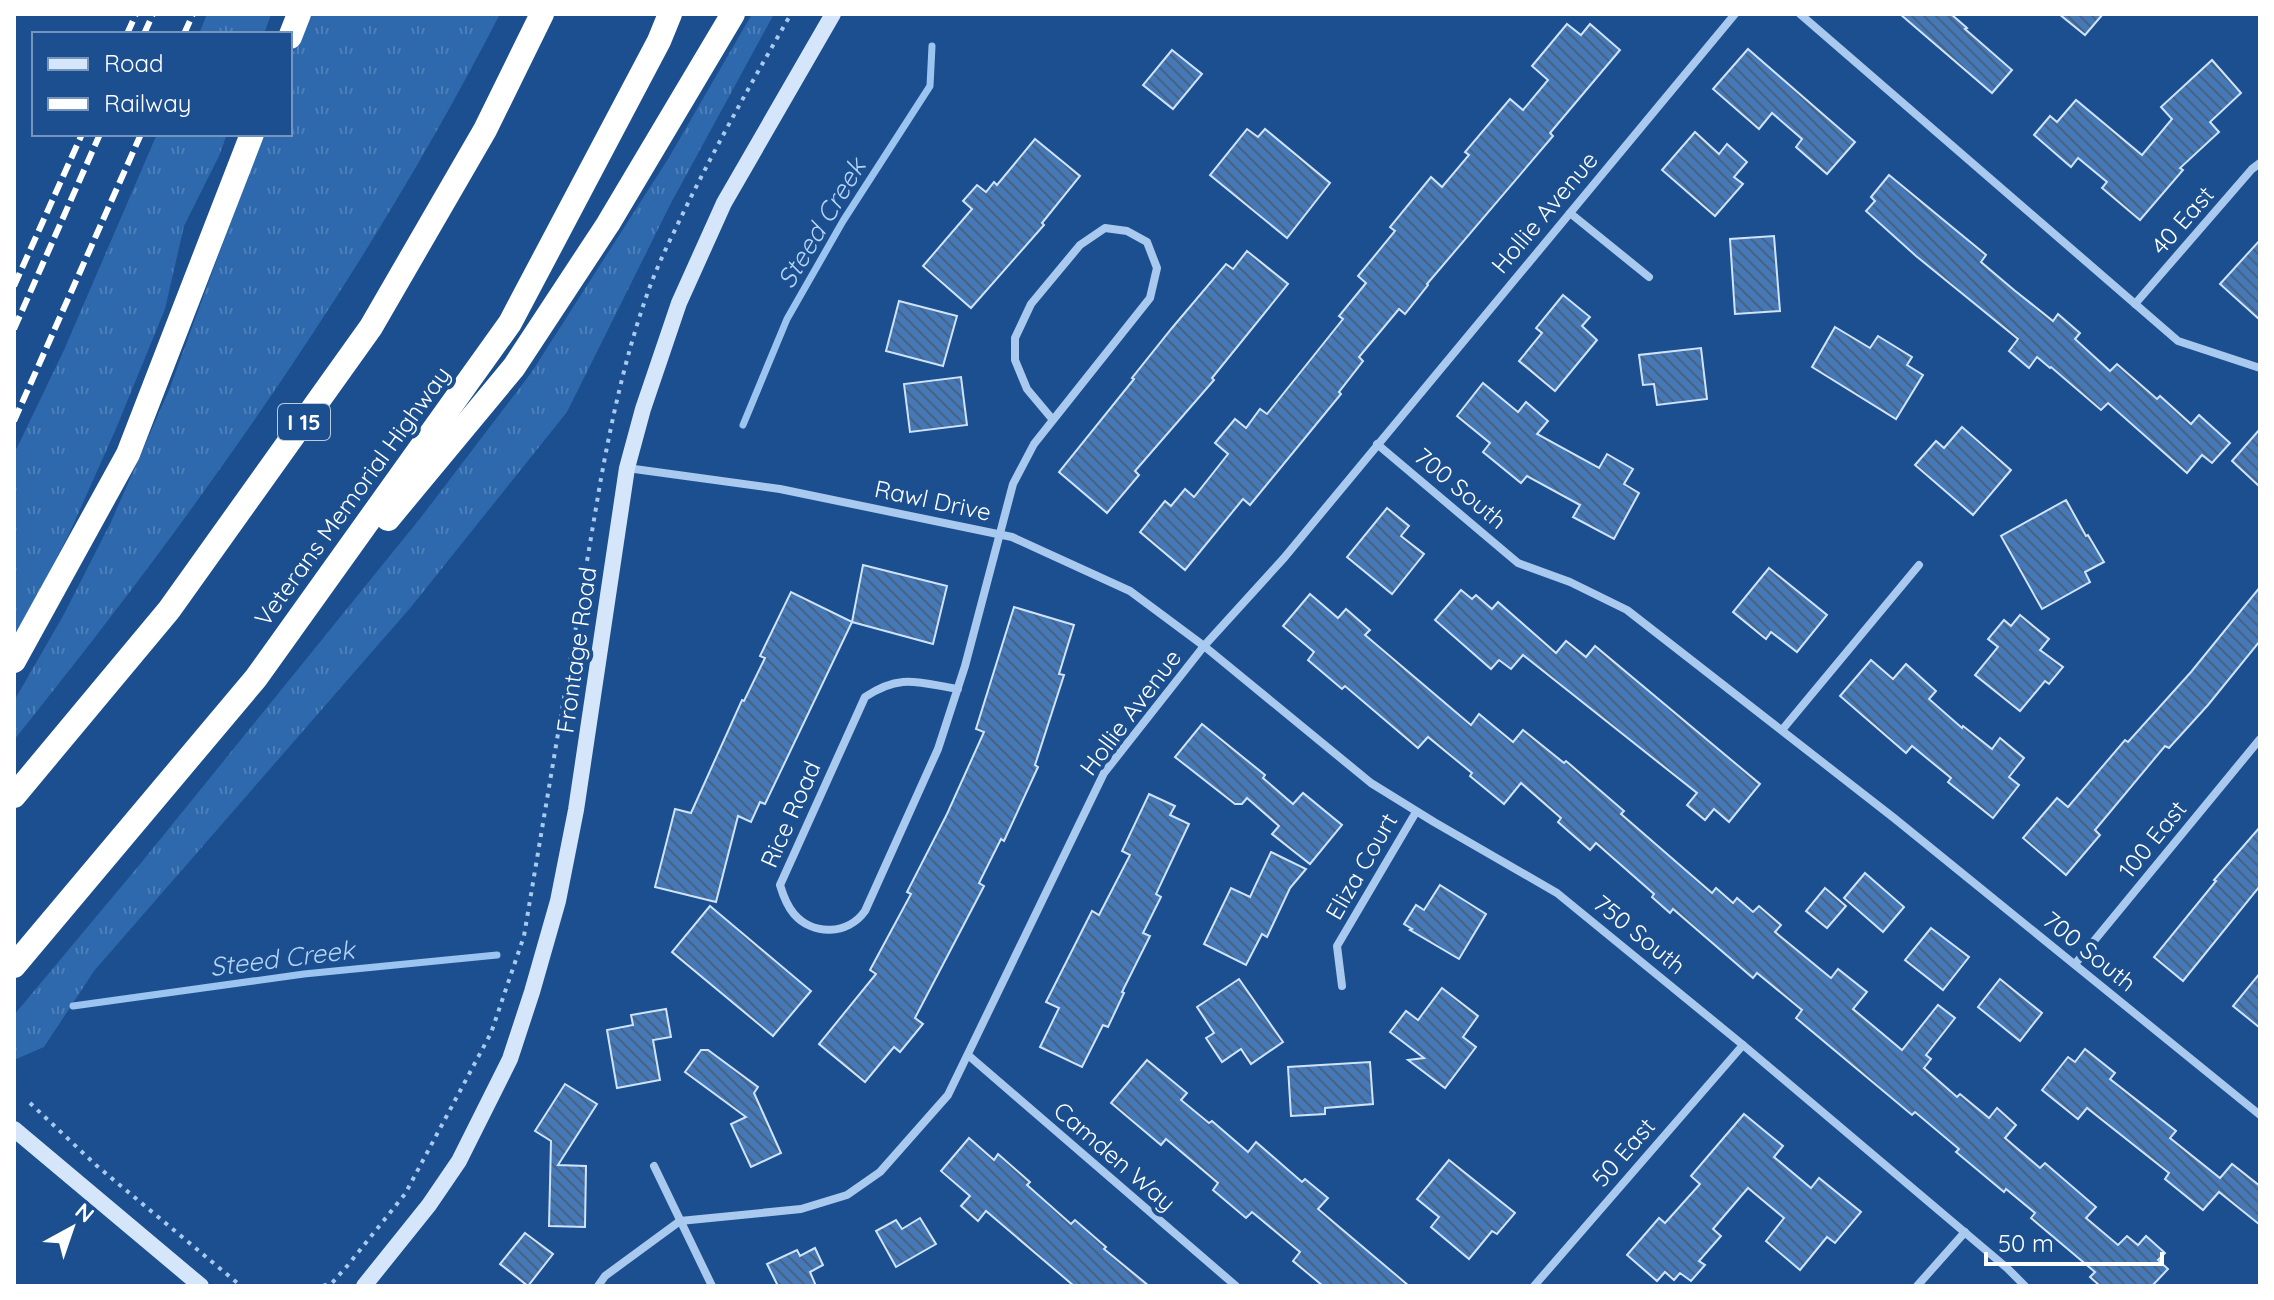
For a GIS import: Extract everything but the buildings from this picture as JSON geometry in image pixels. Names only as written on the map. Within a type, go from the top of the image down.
[{"type":"highway","name":"I 15","points":[[14,796],[169,610],[371,327],[485,130],[542,14]]},
{"type":"highway","name":"Veterans Memorial Highway","points":[[14,966],[256,678],[510,323],[659,41],[670,14]]},
{"type":"highway","points":[[256,678],[514,367],[608,224],[733,14]]},
{"type":"highway","points":[[14,661],[128,454],[251,136]]},
{"type":"street","name":"Frontage Road","points":[[364,1286],[429,1205],[459,1161],[510,1059],[554,922],[576,810],[627,468],[643,409],[679,303],[724,203],[833,14]]},
{"type":"street","name":"Hollie Avenue","points":[[680,1221],[801,1209],[847,1195],[880,1172],[948,1095],[1104,773],[1204,646],[1284,558],[1735,14]]},
{"type":"street","points":[[1800,14],[2178,341],[2260,368]]},
{"type":"street","name":"40 East","points":[[2135,304],[2260,163]]},
{"type":"street","points":[[1570,213],[1649,277]]},
{"type":"street","name":"Rice Road","points":[[958,689],[902,681],[880,687],[865,697],[780,885],[794,915],[813,929],[831,930],[846,926],[858,920],[865,911],[938,749],[958,689],[1013,484],[1034,444],[1150,298],[1157,268],[1147,242],[1127,231],[1105,228],[1080,245],[1031,304],[1015,338],[1015,360],[1027,389],[1053,420]]},
{"type":"street","name":"700 South","points":[[1377,444],[1518,563],[1570,582],[1627,610],[1894,818],[2260,1115]]},
{"type":"street","name":"Rawl Drive","points":[[627,468],[780,489],[1012,537],[1130,591],[1204,646]]},
{"type":"street","points":[[1782,730],[1919,565]]},
{"type":"street","name":"750 South","points":[[1204,646],[1371,783],[1557,893],[1743,1045],[2025,1286]]},
{"type":"street","name":"100 East","points":[[2075,964],[2257,750],[2260,739]]},
{"type":"street","name":"Eliza Court","points":[[1342,986],[1337,946],[1416,812]]},
{"type":"street","name":"50 East","points":[[1534,1286],[1743,1045]]},
{"type":"street","name":"Camden Way","points":[[968,1055],[1236,1286]]},
{"type":"street","points":[[14,1129],[201,1286]]},
{"type":"street","points":[[654,1166],[712,1286]]},
{"type":"street","points":[[598,1286],[605,1276],[680,1221]]},
{"type":"street","points":[[1917,1286],[1965,1232]]},
{"type":"path","points":[[323,1286],[332,1283],[405,1194],[491,1033],[524,936],[612,415],[631,344],[650,287],[674,232],[712,155],[791,14]]},
{"type":"path","points":[[30,1103],[97,1166],[241,1286]]},
{"type":"green space","points":[[207,14],[271,14],[265,32],[200,32]]},
{"type":"green space","points":[[307,14],[500,14],[393,206],[275,389],[149,567],[14,740],[14,701],[63,616],[111,522],[169,390],[262,136],[292,136],[292,55]]},
{"type":"green space","points":[[752,14],[774,14],[671,203],[567,412],[411,607],[94,971],[44,1047],[14,1060],[14,1015],[422,516],[531,373],[668,159]]},
{"type":"green space","points":[[156,136],[226,136],[184,226],[165,309],[115,431],[69,534],[14,640],[14,454],[64,350]]},
{"type":"waterway","name":"Steed Creek","points":[[743,425],[787,319],[843,221],[930,86],[932,46]]},
{"type":"waterway","name":"Steed Creek","points":[[73,1006],[304,974],[497,955]]},
{"type":"railway","points":[[128,32],[136,14]]},
{"type":"railway","points":[[145,32],[153,14]]},
{"type":"railway","points":[[185,32],[193,14]]},
{"type":"railway","points":[[14,286],[81,136]]},
{"type":"railway","points":[[14,329],[99,136]]},
{"type":"railway","points":[[14,421],[140,136]]}]
